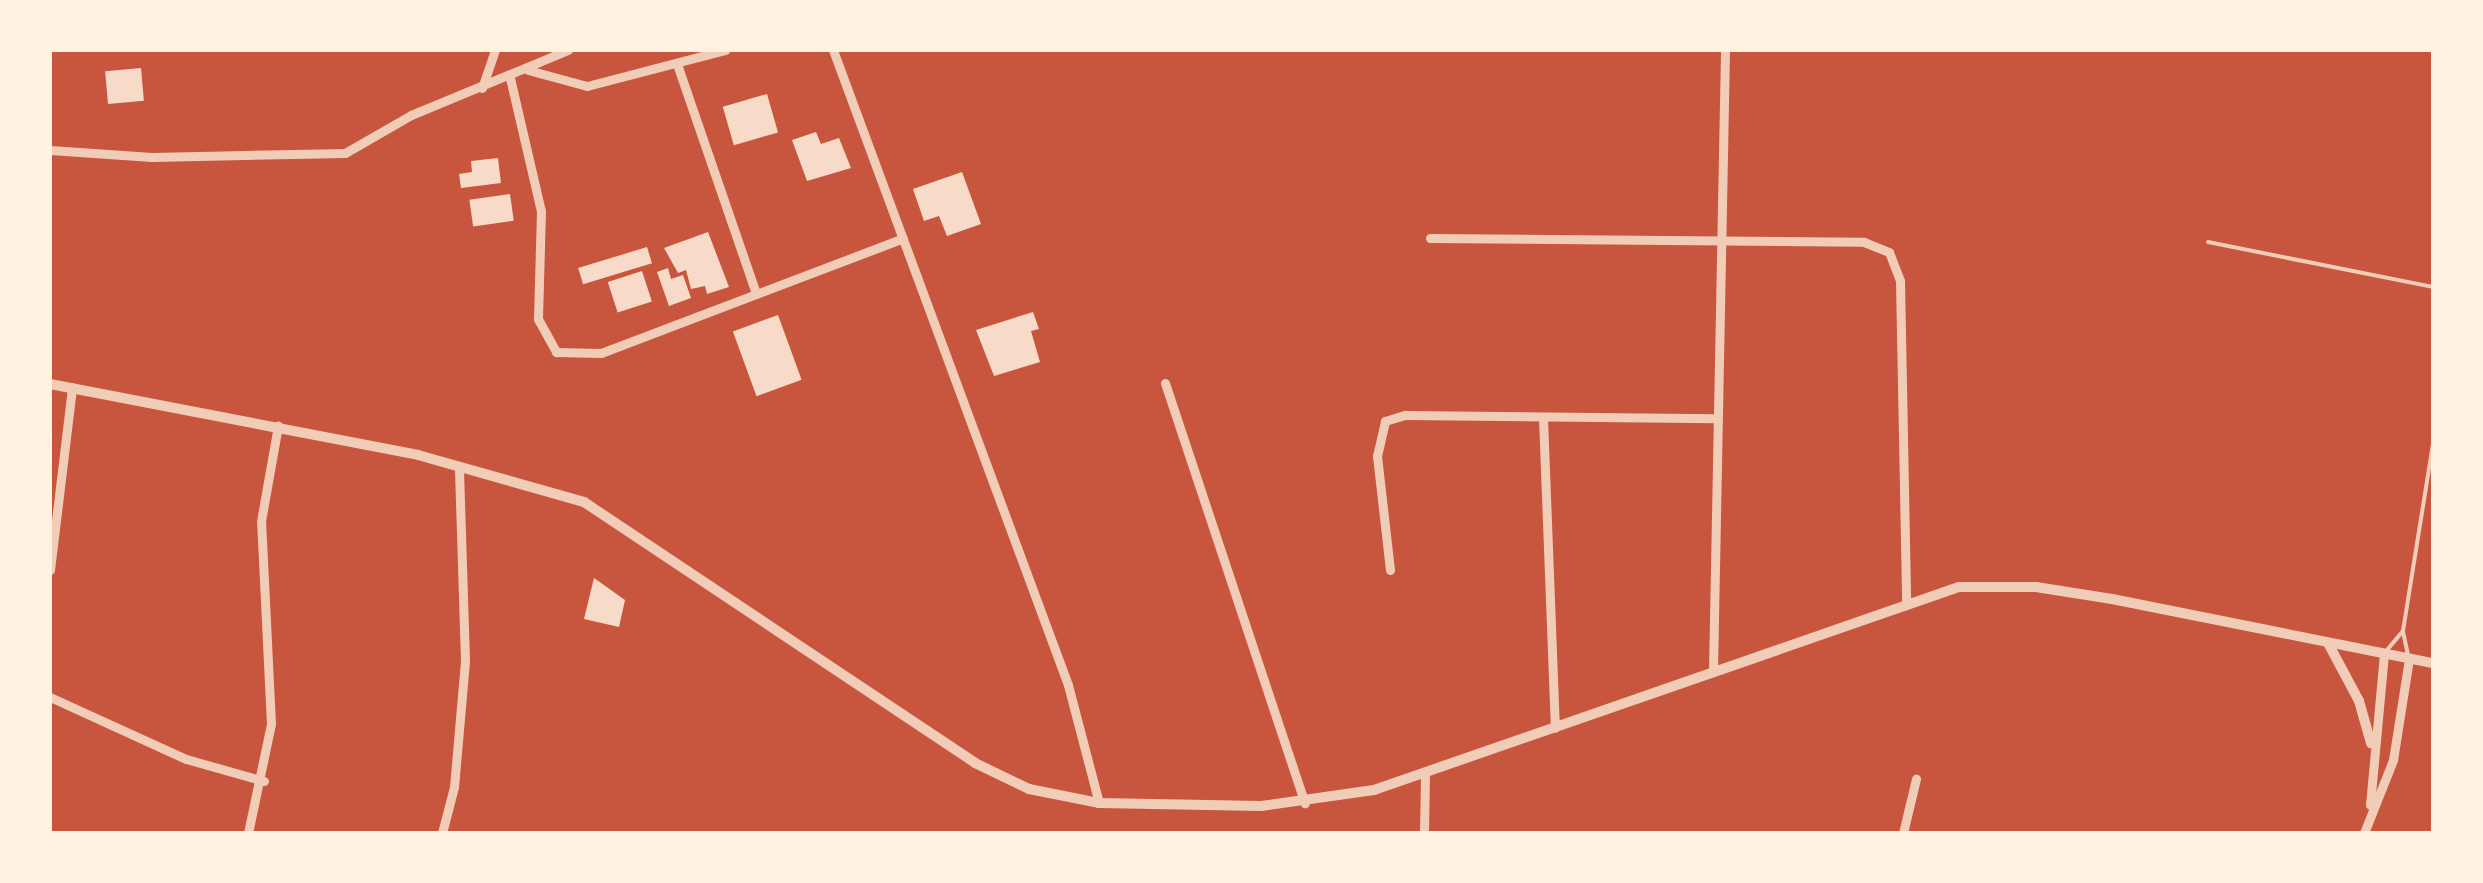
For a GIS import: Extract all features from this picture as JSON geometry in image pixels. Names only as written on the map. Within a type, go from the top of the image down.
[{"type":"street","points":[[482,88],[495,50]]},
{"type":"street","points":[[50,150],[152,157],[345,153],[411,115],[510,78],[568,50]]},
{"type":"street","points":[[528,70],[587,86],[725,50]]},
{"type":"street","points":[[834,50],[1068,685],[1099,803]]},
{"type":"street","points":[[1713,671],[1724,50]]},
{"type":"street","points":[[677,64],[756,294]]},
{"type":"street","points":[[510,78],[541,211],[538,319],[556,352],[601,353],[903,238]]},
{"type":"street","points":[[1430,238],[1864,242],[1895,260],[1906,602]]},
{"type":"street","points":[[1166,383],[1305,803]]},
{"type":"street","points":[[50,384],[278,426],[459,466],[584,502],[975,763],[1029,789],[1099,803],[1305,803],[1425,772],[1906,602],[1959,587],[2036,588],[2433,664]]},
{"type":"street","points":[[50,570],[72,388]]},
{"type":"street","points":[[1390,570],[1377,456],[1385,420],[1405,415],[1718,418]]},
{"type":"street","points":[[1543,418],[1555,728]]},
{"type":"street","points":[[248,833],[264,781],[271,682],[260,521],[278,426]]},
{"type":"street","points":[[442,833],[465,661],[459,466]]},
{"type":"street","points":[[2328,643],[2355,691],[2371,743]]},
{"type":"street","points":[[2371,808],[2371,743],[2384,654]]},
{"type":"street","points":[[2364,833],[2393,760],[2409,659]]},
{"type":"street","points":[[50,697],[186,759],[264,781]]},
{"type":"street","points":[[1424,833],[1425,772]]},
{"type":"street","points":[[1903,833],[1916,778]]},
{"type":"lane","points":[[2208,242],[2433,287]]},
{"type":"lane","points":[[2409,659],[2403,631],[2433,444]]},
{"type":"lane","points":[[2384,654],[2403,631]]},
{"type":"building","points":[[141,68],[144,101],[108,104],[105,71]]},
{"type":"building","points":[[767,94],[778,132],[734,145],[723,107]]},
{"type":"building","points":[[816,132],[821,144],[839,138],[851,168],[807,181],[792,140]]},
{"type":"building","points":[[498,158],[501,183],[461,188],[459,174],[472,172],[471,161]]},
{"type":"building","points":[[962,172],[981,224],[947,236],[939,216],[924,221],[913,189]]},
{"type":"building","points":[[510,194],[514,221],[473,226],[469,200]]},
{"type":"building","points":[[708,232],[729,287],[707,294],[705,286],[691,289],[686,270],[678,273],[664,248]]},
{"type":"building","points":[[647,247],[652,263],[583,284],[578,268]]},
{"type":"building","points":[[668,268],[671,279],[683,275],[691,298],[669,306],[657,272]]},
{"type":"building","points":[[642,271],[652,301],[618,313],[608,282]]},
{"type":"building","points":[[1033,312],[1039,329],[1031,331],[1040,362],[994,376],[976,330]]},
{"type":"building","points":[[778,315],[802,380],[756,396],[733,331]]},
{"type":"building","points":[[594,578],[625,600],[619,627],[584,619]]}]
